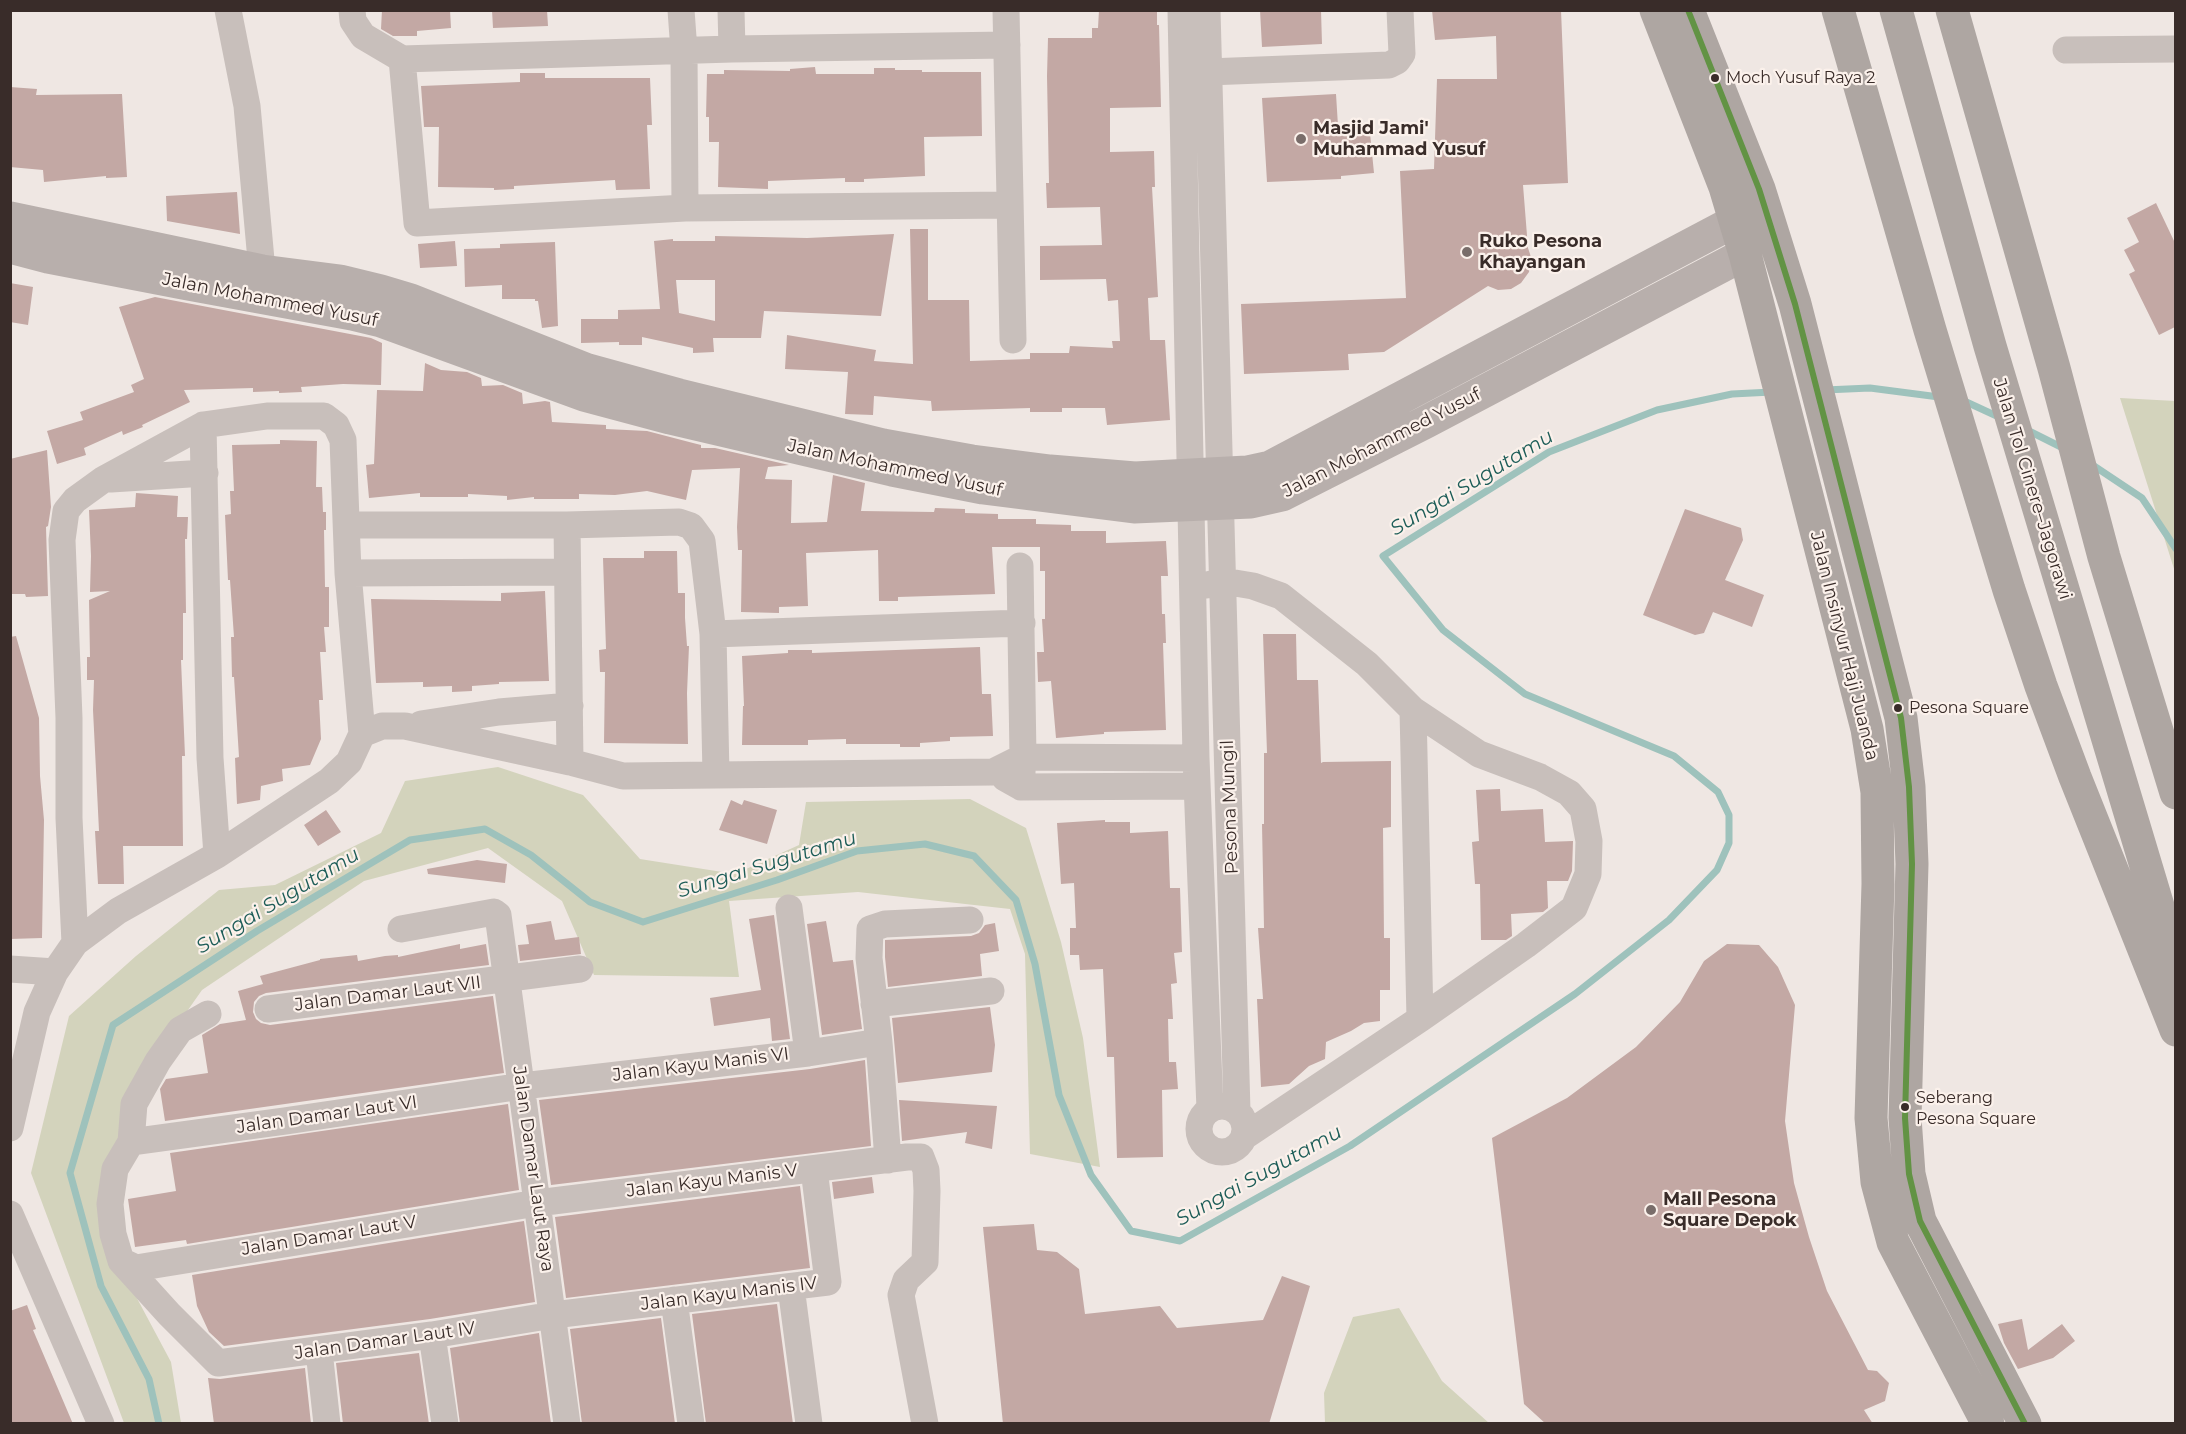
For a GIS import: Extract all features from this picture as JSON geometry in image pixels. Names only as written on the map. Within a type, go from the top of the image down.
[{"type":"highway","name":"Jalan Insinyur Haji Juanda","points":[[1656,10],[1725,187],[1745,254],[1761,309],[1867,729],[1877,792],[1878,884],[1871,1118],[1876,1182],[1893,1242],[1988,1424]]},
{"type":"highway","name":"Jalan Insinyur Haji Juanda","points":[[1688,10],[1759,189],[1795,304],[1841,491],[1901,718],[1909,787],[1912,864],[1905,1118],[1909,1174],[1920,1221],[2025,1424]]},
{"type":"highway","points":[[1838,10],[1930,330],[2041,686],[2175,1030]]},
{"type":"highway","name":"Jalan Tol Cinere–Jagorawi","points":[[1896,10],[1990,346],[2175,966]]},
{"type":"highway","points":[[1952,10],[2054,368],[2104,557],[2175,794]]},
{"type":"main road","name":"Jalan Mohammed Yusuf","points":[[10,218],[262,271],[340,281],[381,291],[411,300],[588,370],[679,395],[883,445],[972,461],[1050,471],[1204,481],[1251,502],[1282,495],[1745,254]]},
{"type":"main road","name":"Jalan Mohammed Yusuf","points":[[10,247],[48,257],[381,321],[584,395],[670,418],[892,470],[983,488],[1134,507],[1204,481],[1270,467],[1735,221]]},
{"type":"street","points":[[228,10],[247,106],[262,271]]},
{"type":"street","points":[[352,10],[353,21],[363,36],[402,59],[732,49],[1007,45]]},
{"type":"street","points":[[681,10],[684,51],[685,208]]},
{"type":"street","points":[[731,10],[732,49]]},
{"type":"street","points":[[1006,10],[1013,340]]},
{"type":"street","points":[[1181,10],[1188,324],[1204,481]]},
{"type":"street","points":[[1204,481],[1214,324],[1207,10]]},
{"type":"street","points":[[1208,72],[1389,65],[1398,61],[1402,54],[1400,10]]},
{"type":"street","points":[[2066,50],[2175,49]]},
{"type":"street","points":[[402,59],[417,223],[685,208],[1010,205]]},
{"type":"street","points":[[1188,324],[1214,324]]},
{"type":"street","points":[[10,1128],[37,1012],[55,972],[75,942],[118,911],[217,855],[329,781],[349,762],[362,734],[348,573],[343,440],[336,425],[324,416],[267,416],[203,424],[104,479],[75,500],[66,511],[62,540],[69,718],[69,818],[75,942]]},
{"type":"street","points":[[203,424],[210,759],[217,855]]},
{"type":"street","points":[[104,479],[205,473]]},
{"type":"street","name":"Pesona Mungil","points":[[1204,481],[1223,581],[1241,1124]]},
{"type":"street","name":"Pesona Mungil","points":[[1204,481],[1191,589],[1210,1109]]},
{"type":"street","points":[[347,525],[567,525],[679,522],[691,526],[702,541],[713,634],[716,775]]},
{"type":"street","points":[[567,525],[570,762]]},
{"type":"street","points":[[1020,566],[1023,758],[1021,787]]},
{"type":"street","points":[[348,573],[567,572]]},
{"type":"street","points":[[1191,589],[1223,581],[1253,586],[1281,596],[1367,664],[1413,710],[1479,754],[1540,777],[1569,793],[1583,809],[1588,841],[1588,874],[1574,908],[1526,945],[1420,1019],[1241,1124]]},
{"type":"street","points":[[713,634],[1022,623]]},
{"type":"street","points":[[362,734],[382,726],[405,726],[499,712],[570,706]]},
{"type":"street","points":[[1413,710],[1420,1019]]},
{"type":"street","points":[[405,726],[623,776],[993,771],[1023,758],[1196,758]]},
{"type":"street","points":[[993,771],[1021,787],[1197,786]]},
{"type":"street","points":[[789,908],[808,1053]]},
{"type":"street","name":"Jalan Damar Laut Raya","points":[[401,929],[494,912],[498,915],[567,1424]]},
{"type":"street","points":[[888,1160],[879,1042],[869,958],[870,929],[885,924],[970,920]]},
{"type":"street","points":[[10,969],[55,972]]},
{"type":"street","name":"Jalan Damar Laut VII","points":[[268,1009],[580,969]]},
{"type":"street","points":[[874,1004],[991,991]]},
{"type":"street","points":[[122,1262],[113,1234],[110,1203],[115,1169],[131,1142],[134,1104],[158,1061],[180,1030],[208,1014]]},
{"type":"street","name":"Jalan Kayu Manis VI","points":[[522,1086],[808,1053],[879,1042]]},
{"type":"street","name":"Jalan Damar Laut VI","points":[[131,1142],[285,1122],[522,1086]]},
{"type":"street","points":[[1226,1106],[1241,1124],[1242,1143],[1230,1152],[1215,1152],[1208,1148],[1203,1143],[1198,1129],[1204,1114],[1210,1109],[1226,1106]]},
{"type":"street","name":"Jalan Kayu Manis V","points":[[537,1203],[921,1157],[926,1170],[925,1262],[906,1280],[901,1295],[925,1424]]},
{"type":"street","name":"Jalan Kayu Manis IV","points":[[553,1315],[828,1282],[814,1169]]},
{"type":"street","name":"Jalan Damar Laut V","points":[[122,1262],[136,1268],[537,1203]]},
{"type":"street","points":[[10,1214],[101,1424]]},
{"type":"street","name":"Jalan Damar Laut IV","points":[[122,1262],[129,1272],[218,1363],[432,1335],[553,1315]]},
{"type":"street","points":[[791,1287],[809,1424]]},
{"type":"street","points":[[674,1300],[692,1424]]},
{"type":"street","points":[[432,1335],[445,1424]]},
{"type":"street","points":[[319,1351],[327,1424]]},
{"type":"green space","points":[[2120,398],[2175,401],[2175,572]]},
{"type":"green space","points":[[498,767],[583,795],[640,859],[735,874],[799,845],[806,802],[970,799],[1026,828],[1061,942],[1083,1038],[1100,1167],[1030,1154],[1025,954],[1010,909],[858,892],[729,901],[739,977],[594,975],[562,901],[488,848],[364,881],[202,990],[143,1074],[131,1142],[116,1259],[171,1362],[181,1423],[124,1423],[31,1173],[69,1016],[136,956],[219,890],[275,885],[381,833],[405,781]]},
{"type":"green space","points":[[1399,1308],[1442,1381],[1489,1423],[1325,1423],[1324,1393],[1353,1317]]},
{"type":"building","points":[[382,10],[450,10],[451,28],[417,31],[417,36],[393,36],[381,29]]},
{"type":"building","points":[[492,10],[547,10],[548,26],[493,28]]},
{"type":"building","points":[[1099,10],[1157,10],[1161,107],[1110,108],[1110,152],[1154,151],[1155,187],[1152,187],[1158,297],[1148,298],[1150,340],[1165,340],[1170,420],[1107,425],[1105,408],[1062,408],[1062,412],[1030,412],[1030,408],[932,411],[931,401],[874,396],[873,415],[845,414],[848,372],[785,369],[787,335],[876,350],[874,361],[913,364],[910,229],[928,229],[928,300],[969,300],[970,361],[1030,359],[1030,353],[1069,353],[1070,346],[1113,348],[1112,341],[1120,341],[1118,300],[1108,301],[1106,279],[1040,280],[1040,246],[1102,245],[1100,207],[1047,208],[1046,183],[1049,183],[1048,38],[1092,38],[1092,28],[1098,28]]},
{"type":"building","points":[[1260,10],[1321,10],[1322,44],[1262,47]]},
{"type":"building","points":[[1432,10],[1561,10],[1568,183],[1523,185],[1528,248],[1531,257],[1529,272],[1521,283],[1511,289],[1498,290],[1488,286],[1384,352],[1348,354],[1349,370],[1244,374],[1241,304],[1406,298],[1400,171],[1434,169],[1437,79],[1497,79],[1496,36],[1435,40]]},
{"type":"building","points":[[815,67],[816,74],[874,74],[874,68],[922,70],[922,72],[981,72],[982,136],[924,137],[925,176],[864,179],[864,182],[845,182],[845,178],[768,181],[768,189],[718,187],[719,142],[709,142],[709,117],[706,117],[707,74],[724,74],[724,70],[790,71],[790,69]]},
{"type":"building","points":[[520,73],[545,73],[545,78],[650,78],[652,125],[647,125],[650,189],[616,190],[615,180],[514,186],[514,189],[494,190],[494,188],[438,187],[439,127],[424,127],[421,86],[520,82]]},
{"type":"building","points":[[10,87],[37,89],[36,95],[122,94],[127,177],[106,178],[106,176],[44,182],[43,170],[10,167]]},
{"type":"building","name":"Masjid Jami' Muhammad Yusuf","points":[[1336,94],[1338,126],[1369,123],[1374,173],[1341,176],[1341,179],[1267,182],[1262,98]]},
{"type":"building","points":[[237,192],[240,234],[167,221],[166,196]]},
{"type":"building","points":[[2156,203],[2175,243],[2175,327],[2159,335],[2129,274],[2135,271],[2124,250],[2139,242],[2127,218]]},
{"type":"building","points":[[894,234],[881,316],[764,311],[761,338],[713,338],[714,352],[693,353],[693,348],[642,337],[642,345],[619,345],[619,342],[581,343],[581,319],[618,319],[618,310],[660,309],[654,241],[673,239],[673,241],[715,241],[715,236],[807,238]],"holes":[[[676,280],[715,280],[715,321],[679,313]]]},
{"type":"building","points":[[455,241],[457,266],[420,268],[418,244]]},
{"type":"building","points":[[555,242],[558,326],[542,328],[538,301],[535,299],[502,299],[502,285],[465,287],[464,249],[500,248],[500,244]]},
{"type":"building","points":[[10,283],[33,287],[28,325],[10,322]]},
{"type":"building","points":[[155,297],[371,338],[382,343],[381,385],[343,384],[301,387],[302,392],[279,393],[279,391],[253,392],[253,388],[184,390],[190,402],[142,425],[143,427],[123,435],[122,431],[84,448],[86,455],[57,464],[47,431],[83,420],[80,412],[134,392],[131,385],[144,379],[119,307]]},
{"type":"building","points":[[425,363],[441,370],[467,372],[481,378],[482,386],[503,385],[522,393],[523,404],[550,402],[552,422],[606,425],[606,429],[647,431],[701,445],[701,448],[715,448],[789,465],[768,467],[765,479],[792,480],[791,523],[827,522],[833,475],[865,483],[861,511],[934,512],[935,508],[965,509],[965,513],[998,514],[998,519],[1036,519],[1036,524],[1071,525],[1071,531],[1106,531],[1106,543],[1166,541],[1168,576],[1161,576],[1162,614],[1165,614],[1166,643],[1163,643],[1166,730],[1104,732],[1104,734],[1056,738],[1051,681],[1038,682],[1037,652],[1044,652],[1042,619],[1045,619],[1045,571],[1040,571],[1040,547],[992,547],[995,594],[898,597],[898,601],[879,601],[878,550],[806,553],[808,606],[779,607],[779,613],[741,612],[742,550],[738,550],[737,527],[740,468],[692,470],[686,500],[647,491],[615,495],[579,494],[579,499],[534,499],[534,497],[507,500],[507,496],[468,494],[468,497],[420,497],[420,493],[369,498],[366,465],[374,464],[377,390],[423,391]]},
{"type":"building","points":[[280,440],[317,441],[316,487],[322,487],[323,512],[326,512],[325,587],[329,587],[329,627],[324,627],[326,652],[320,652],[323,700],[319,700],[321,739],[310,765],[282,769],[283,781],[261,786],[260,800],[237,804],[235,758],[239,757],[234,677],[232,677],[231,637],[234,637],[225,515],[231,514],[230,491],[234,491],[232,445],[280,444]]},
{"type":"building","points":[[47,450],[51,507],[46,527],[48,596],[26,597],[25,594],[10,594],[10,459]]},
{"type":"building","points":[[136,493],[178,496],[177,517],[188,517],[187,539],[185,539],[186,613],[183,613],[183,660],[181,660],[185,756],[182,756],[183,846],[123,846],[124,884],[98,884],[95,831],[99,831],[93,710],[94,680],[87,680],[87,657],[90,657],[89,600],[110,591],[90,592],[89,510],[135,507]]},
{"type":"building","points":[[1685,509],[1741,528],[1743,540],[1725,580],[1764,595],[1752,627],[1713,612],[1704,633],[1695,635],[1643,615]]},
{"type":"building","points":[[644,551],[677,551],[678,593],[685,593],[687,646],[689,646],[688,744],[604,743],[605,672],[600,672],[599,650],[606,649],[603,558],[644,558]]},
{"type":"building","points":[[545,591],[549,681],[499,682],[499,684],[472,686],[472,691],[452,692],[452,686],[423,687],[423,682],[376,683],[371,599],[501,601],[501,593]]},
{"type":"building","points":[[1263,634],[1296,634],[1297,680],[1318,680],[1321,763],[1391,761],[1391,827],[1383,828],[1384,938],[1390,938],[1390,990],[1380,990],[1380,1021],[1364,1023],[1326,1042],[1325,1059],[1309,1066],[1289,1084],[1261,1087],[1257,999],[1263,999],[1258,928],[1264,928],[1262,824],[1264,824],[1264,753],[1267,753]]},
{"type":"building","points":[[16,636],[39,718],[40,776],[44,820],[42,938],[10,939],[10,776],[12,776],[10,637]]},
{"type":"building","points":[[980,647],[982,694],[991,694],[993,736],[950,737],[950,741],[920,743],[920,747],[900,747],[900,744],[846,744],[846,739],[808,740],[808,745],[742,745],[744,706],[742,656],[788,653],[788,650],[812,650],[812,653]]},
{"type":"building","points":[[1500,789],[1501,811],[1543,809],[1545,842],[1573,841],[1572,871],[1568,881],[1547,881],[1548,908],[1543,912],[1511,914],[1512,936],[1506,940],[1481,940],[1480,884],[1475,884],[1472,842],[1479,841],[1476,790]]},
{"type":"building","points":[[731,800],[742,805],[744,800],[777,810],[767,844],[719,830]]},
{"type":"building","points":[[326,810],[341,832],[318,846],[304,825]]},
{"type":"building","points":[[1105,820],[1105,822],[1130,822],[1130,833],[1168,831],[1170,888],[1180,888],[1182,952],[1174,953],[1177,983],[1171,984],[1173,1019],[1168,1019],[1169,1062],[1176,1062],[1178,1089],[1162,1090],[1163,1157],[1117,1158],[1114,1057],[1107,1057],[1103,969],[1080,970],[1079,955],[1070,955],[1070,928],[1076,928],[1074,883],[1061,884],[1057,823]]},
{"type":"building","points":[[477,860],[507,864],[505,883],[428,874],[427,869]]},
{"type":"building","points":[[774,915],[790,1039],[772,1041],[770,1018],[714,1026],[710,998],[761,990],[749,919]]},
{"type":"building","points":[[551,921],[555,940],[579,937],[581,954],[520,961],[518,945],[529,944],[526,925]]},
{"type":"building","points":[[826,921],[833,962],[853,960],[862,1029],[822,1035],[807,924]]},
{"type":"building","points":[[995,923],[999,951],[980,954],[982,976],[888,987],[885,940],[971,936],[979,933],[985,925]]},
{"type":"building","points":[[460,944],[460,949],[486,944],[489,965],[266,993],[254,1002],[253,1012],[261,1023],[270,1025],[493,996],[504,1073],[165,1121],[160,1089],[166,1079],[208,1073],[202,1035],[220,1024],[246,1020],[238,991],[263,984],[260,976],[320,959],[357,955],[358,961],[385,956],[398,955],[398,957]]},
{"type":"building","name":"Mall Pesona Square Depok","points":[[1727,944],[1759,945],[1778,967],[1795,1005],[1785,1121],[1794,1183],[1827,1291],[1868,1370],[1877,1371],[1889,1383],[1885,1401],[1864,1410],[1873,1424],[1546,1424],[1524,1404],[1492,1138],[1567,1098],[1636,1047],[1680,1002],[1704,961]]},
{"type":"building","points":[[990,1007],[995,1045],[992,1072],[898,1083],[892,1018]]},
{"type":"building","points":[[865,1060],[871,1146],[551,1185],[539,1100],[810,1069]]},
{"type":"building","points":[[899,1100],[997,1106],[992,1149],[965,1143],[967,1132],[902,1141]]},
{"type":"building","points":[[508,1104],[519,1190],[187,1244],[186,1240],[135,1247],[128,1199],[176,1191],[170,1153]]},
{"type":"building","points":[[872,1177],[874,1193],[834,1199],[832,1182]]},
{"type":"building","points":[[800,1186],[810,1268],[566,1298],[555,1217]]},
{"type":"building","points":[[524,1221],[535,1302],[430,1319],[224,1346],[209,1332],[197,1306],[192,1275]]},
{"type":"building","points":[[1034,1224],[1037,1250],[1057,1252],[1079,1269],[1085,1314],[1160,1306],[1177,1328],[1263,1320],[1282,1276],[1310,1286],[1269,1424],[1003,1424],[983,1227]]},
{"type":"building","points":[[777,1304],[793,1424],[706,1424],[692,1314]]},
{"type":"building","points":[[27,1305],[36,1329],[33,1330],[73,1424],[10,1424],[10,1311]]},
{"type":"building","points":[[661,1318],[675,1424],[582,1424],[570,1329]]},
{"type":"building","points":[[2022,1319],[2028,1350],[2062,1324],[2075,1341],[2053,1358],[2018,1369],[2004,1343],[1998,1324]]},
{"type":"building","points":[[539,1333],[551,1424],[460,1424],[450,1348]]},
{"type":"building","points":[[419,1353],[429,1424],[343,1424],[336,1363]]},
{"type":"building","points":[[305,1368],[311,1424],[214,1424],[208,1378],[220,1379]]},
{"type":"waterway","name":"Sungai Sugutamu","points":[[1825,390],[1870,388],[1939,397]]},
{"type":"waterway","name":"Sungai Sugutamu","points":[[159,1424],[149,1379],[101,1286],[70,1173],[113,1025],[257,931],[410,840],[485,829],[531,855],[590,902],[643,922],[777,880],[857,851],[925,844],[974,856],[1016,900],[1035,964],[1059,1095],[1091,1175],[1131,1231],[1180,1241],[1350,1146],[1575,994],[1669,920],[1717,870],[1729,843],[1729,815],[1718,792],[1674,756],[1525,694],[1443,630],[1383,556],[1549,452],[1657,410],[1732,394],[1772,392]]},
{"type":"waterway","name":"Sungai Sugutamu","points":[[1962,400],[2001,418]]},
{"type":"waterway","name":"Sungai Sugutamu","points":[[2027,430],[2063,448]]},
{"type":"waterway","name":"Sungai Sugutamu","points":[[2091,464],[2142,498],[2176,549]]},
{"type":"transit line","points":[[1688,10],[1759,189],[1795,304],[1901,718],[1909,787],[1912,864],[1905,1118],[1909,1174],[1920,1221],[2025,1424]]},
{"type":"place","name":"Moch Yusuf Raya 2","points":[[1715,78]]},
{"type":"place","name":"Masjid Jami' Muhammad Yusuf","points":[[1301,139]]},
{"type":"place","name":"Ruko Pesona Khayangan","points":[[1467,252]]},
{"type":"place","name":"Pesona Square","points":[[1898,708]]},
{"type":"place","name":"Seberang Pesona Square","points":[[1905,1107]]},
{"type":"place","name":"Mall Pesona Square Depok","points":[[1651,1210]]}]
